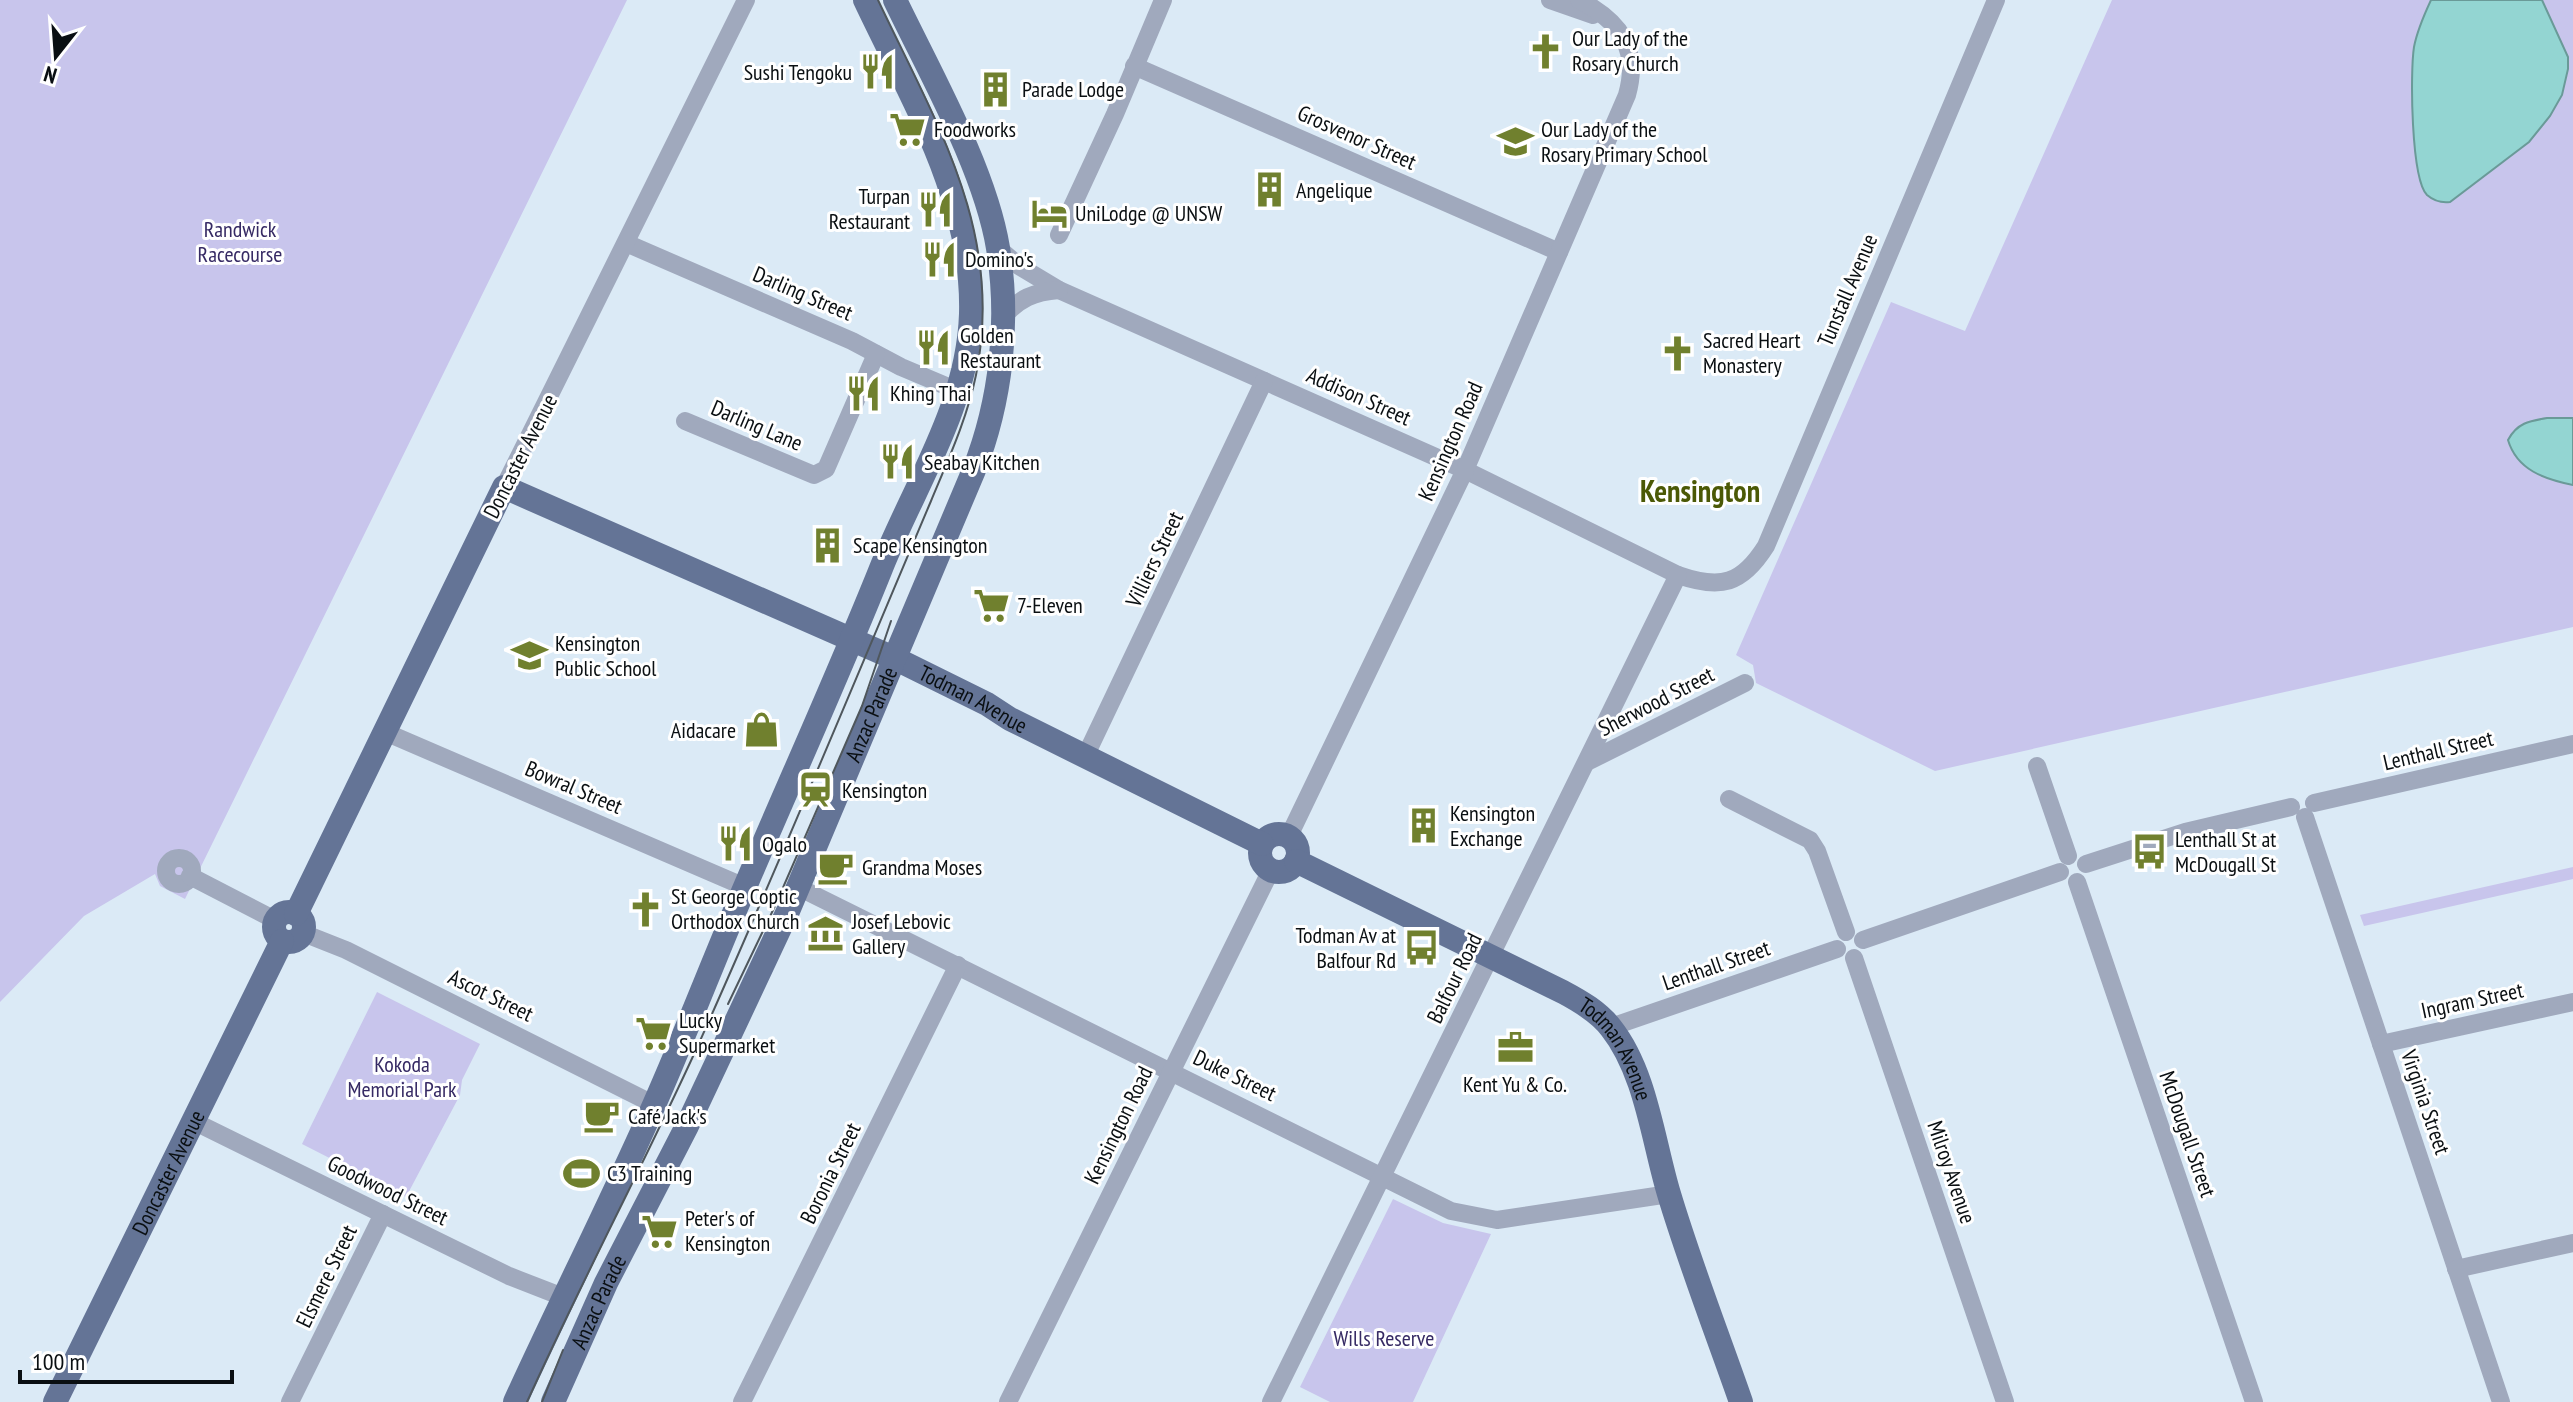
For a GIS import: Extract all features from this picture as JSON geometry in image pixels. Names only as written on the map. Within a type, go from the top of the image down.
[{"type":"main road","name":"Anzac Parade","points":[[515,1402],[655,1105],[958,391],[967,355],[971,311],[969,265],[960,216],[936,151],[865,0]]},
{"type":"main road","name":"Anzac Parade","points":[[553,1402],[606,1283],[687,1126],[798,887],[984,443],[998,384],[1002,318],[998,248],[971,161],[895,0]]},
{"type":"main road","name":"Todman Avenue","points":[[504,487],[896,659],[1262,844]]},
{"type":"main road","name":"Doncaster Avenue","points":[[55,1402],[504,487]]},
{"type":"main road","points":[[1277,834],[1289,836],[1296,845],[1296,861],[1288,869],[1271,870],[1261,856],[1262,844],[1277,834]]},
{"type":"main road","name":"Todman Avenue","points":[[1296,861],[1577,1000],[1611,1027],[1626,1051],[1646,1104],[1669,1194],[1741,1402]]},
{"type":"street","name":"Doncaster Avenue","points":[[504,487],[746,0]]},
{"type":"street","points":[[1059,235],[1163,0]]},
{"type":"street","points":[[1550,0],[1607,19]]},
{"type":"street","points":[[1579,0],[1607,19]]},
{"type":"street","name":"Tunstall Avenue","points":[[1678,575],[1697,582],[1729,582],[1744,575],[1766,546],[1996,0]]},
{"type":"street","name":"Kensington Road","points":[[1289,836],[1465,470],[1627,95],[1632,78],[1632,56],[1621,32],[1607,19]]},
{"type":"street","name":"Grosvenor Street","points":[[1134,66],[1559,252]]},
{"type":"street","name":"Darling Street","points":[[626,243],[852,341],[958,391]]},
{"type":"street","name":"Addison Street","points":[[998,248],[1019,266],[1059,290],[1465,470],[1678,575]]},
{"type":"street","points":[[1002,318],[1017,302],[1029,295],[1059,290]]},
{"type":"street","name":"Darling Lane","points":[[685,421],[814,475],[826,469],[876,354]]},
{"type":"street","name":"Villiers Street","points":[[1085,757],[1264,381]]},
{"type":"street","name":"Balfour Road","points":[[1271,1402],[1678,575]]},
{"type":"street","name":"Sherwood Street","points":[[1587,762],[1745,683]]},
{"type":"street","name":"Bowral Street","points":[[385,732],[745,887]]},
{"type":"street","name":"Lenthall Street","points":[[2086,864],[2185,832],[2303,809],[2573,744]]},
{"type":"street","points":[[1846,946],[1861,953],[1863,940],[2064,864],[2081,857],[2086,864],[2086,872],[2077,882],[2064,880],[2064,864],[2037,766]]},
{"type":"street","name":"Milroy Avenue","points":[[1729,799],[1810,840],[1817,851],[1846,946],[2005,1402]]},
{"type":"street","name":"Virginia Street","points":[[2303,809],[2501,1402]]},
{"type":"street","name":"Kensington Road","points":[[1008,1402],[1271,870]]},
{"type":"street","name":"Ascot Street","points":[[190,876],[289,927],[346,950],[655,1105]]},
{"type":"street","name":"McDougall Street","points":[[2077,882],[2254,1402]]},
{"type":"street","name":"Duke Street","points":[[798,887],[1451,1211],[1497,1220],[1669,1194]]},
{"type":"street","name":"Lenthall Street","points":[[1611,1027],[1846,946]]},
{"type":"street","name":"Boronia Street","points":[[742,1402],[958,965]]},
{"type":"street","name":"Ingram Street","points":[[2381,1044],[2573,1002]]},
{"type":"street","name":"Goodwood Street","points":[[193,1121],[509,1276],[563,1297]]},
{"type":"street","name":"Elsmere Street","points":[[290,1402],[383,1214]]},
{"type":"street","points":[[2456,1269],[2573,1243]]},
{"type":"green space","name":"Randwick Racecourse","points":[[0,0],[627,0],[185,899],[160,886],[155,874],[84,916],[0,1002]]},
{"type":"green space","points":[[2112,0],[2573,0],[2573,627],[1935,771],[1756,683],[1753,665],[1736,655],[1891,302],[1965,331]]},
{"type":"green space","points":[[2573,867],[2573,879],[2364,926],[2360,915]]},
{"type":"green space","name":"Kokoda Memorial Park","points":[[377,992],[480,1044],[462,1080],[460,1095],[406,1197],[302,1144]]},
{"type":"green space","name":"Wills Reserve","points":[[1393,1199],[1443,1223],[1491,1234],[1413,1402],[1330,1402],[1300,1387]]},
{"type":"shaded area","points":[[2431,0],[2542,0],[2568,57],[2562,95],[2529,142],[2450,202],[2438,201],[2427,195],[2415,148],[2412,101],[2414,47]]},
{"type":"shaded area","points":[[2547,418],[2573,418],[2573,485],[2533,472],[2518,459],[2508,440],[2524,424]]},
{"type":"tram line","points":[[527,1402],[725,984],[944,470],[972,391],[982,323],[981,274],[973,226],[960,180],[942,135],[878,0]]},
{"type":"tram line","points":[[728,1004],[775,906],[862,706],[891,621]]},
{"type":"tram line","points":[[542,1402],[563,1350]]},
{"type":"place","name":"Our Lady of the Rosary Church","points":[[1546,51]]},
{"type":"place","name":"Sushi Tengoku","points":[[878,72]]},
{"type":"place","name":"Parade Lodge","points":[[996,89]]},
{"type":"place","name":"Foodworks","points":[[908,129]]},
{"type":"place","name":"Our Lady of the Rosary Primary School","points":[[1515,142]]},
{"type":"place","name":"Angelique","points":[[1270,190]]},
{"type":"place","name":"Turpan Restaurant","points":[[936,209]]},
{"type":"place","name":"UniLodge @ UNSW","points":[[1049,213]]},
{"type":"place","name":"Domino's","points":[[939,259]]},
{"type":"place","name":"Golden Restaurant","points":[[934,348]]},
{"type":"place","name":"Sacred Heart Monastery","points":[[1677,353]]},
{"type":"place","name":"Khing Thai","points":[[864,393]]},
{"type":"place","name":"Seabay Kitchen","points":[[898,462]]},
{"type":"place","name":"Scape Kensington","points":[[827,545]]},
{"type":"place","name":"7-Eleven","points":[[991,605]]},
{"type":"place","name":"Kensington Public School","points":[[529,656]]},
{"type":"place","name":"Aidacare","points":[[762,730]]},
{"type":"place","name":"Kensington","points":[[816,790]]},
{"type":"place","name":"Kensington Exchange","points":[[1424,826]]},
{"type":"place","name":"Ogalo","points":[[736,844]]},
{"type":"place","name":"Lenthall St at McDougall St","points":[[2149,852]]},
{"type":"place","name":"Grandma Moses","points":[[836,867]]},
{"type":"place","name":"St George Coptic Orthodox Church","points":[[645,909]]},
{"type":"place","name":"Josef Lebovic Gallery","points":[[826,934]]},
{"type":"place","name":"Todman Av at Balfour Rd","points":[[1422,948]]},
{"type":"place","name":"Lucky Supermarket","points":[[653,1033]]},
{"type":"place","name":"Kent Yu & Co.","points":[[1515,1048]]},
{"type":"place","name":"Café Jack's","points":[[602,1116]]},
{"type":"place","name":"C3 Training","points":[[581,1173]]},
{"type":"place","name":"Peter's of Kensington","points":[[659,1231]]},
{"type":"district","name":"Kensington","points":[[1700,490]]}]
